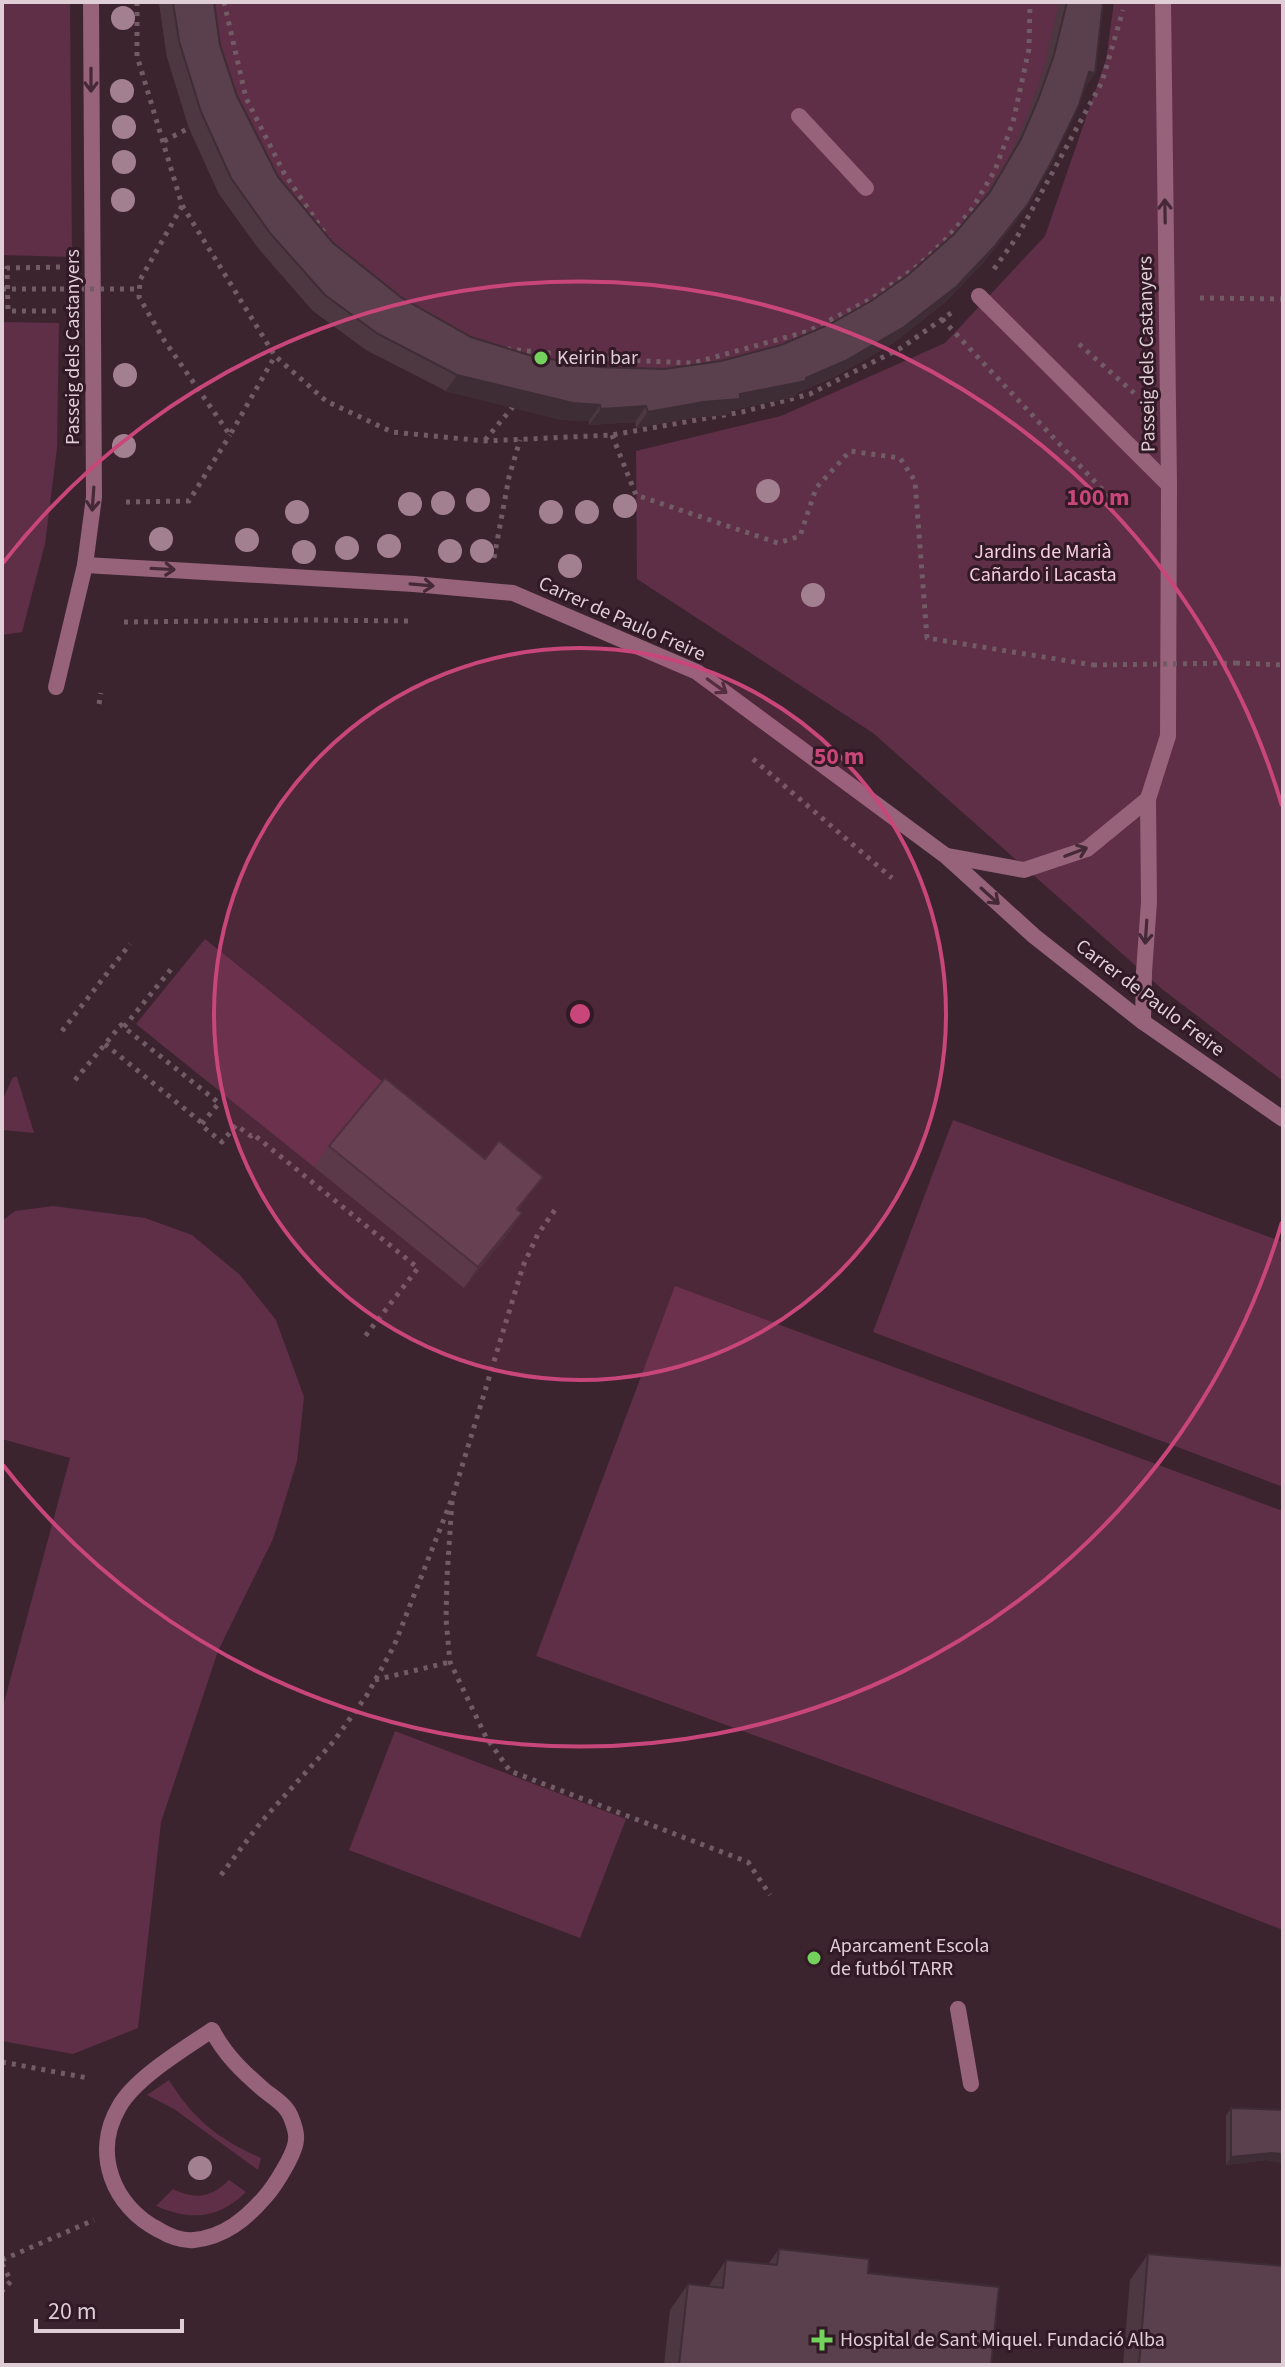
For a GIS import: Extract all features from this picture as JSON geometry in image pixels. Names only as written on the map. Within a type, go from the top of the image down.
[{"type":"street","name":"Passeig dels Castanyers","points":[[56,687],[85,565],[94,497],[91,2]]},
{"type":"street","name":"Passeig dels Castanyers","points":[[1143,1022],[1149,902],[1148,799],[1168,736],[1169,485],[1163,2]]},
{"type":"street","points":[[799,116],[866,188]]},
{"type":"street","points":[[979,296],[1169,485]]},
{"type":"street","name":"Carrer de Paulo Freire","points":[[85,565],[414,584],[513,593],[697,672],[946,856],[1034,936],[1143,1022],[1283,1119]]},
{"type":"street","points":[[946,856],[1024,870],[1087,849],[1148,799]]},
{"type":"street","points":[[958,2009],[971,2084]]},
{"type":"street","points":[[212,2030],[244,2073],[287,2110],[296,2139],[272,2189],[249,2216],[215,2235],[191,2240],[169,2236],[146,2224],[127,2207],[116,2192],[110,2176],[107,2143],[113,2119],[131,2091],[212,2030]]},
{"type":"path","points":[[137,2],[137,56],[182,205],[275,356],[326,401],[392,432],[485,441],[612,435],[742,412],[810,394],[901,348],[959,307]]},
{"type":"path","points":[[224,2],[246,98],[284,173],[336,249]]},
{"type":"path","points":[[503,349],[693,363],[809,331],[871,299],[919,265],[945,240],[972,209],[995,170],[1013,122],[1029,49],[1030,2]]},
{"type":"path","points":[[986,277],[1017,237],[1102,82],[1123,10]]},
{"type":"path","points":[[235,104],[246,98]]},
{"type":"path","points":[[164,141],[201,122]]},
{"type":"path","points":[[182,205],[137,289],[164,340],[230,435]]},
{"type":"path","points":[[67,311],[8,311],[5,288],[7,268],[68,267]]},
{"type":"path","points":[[5,288],[137,289]]},
{"type":"path","points":[[1194,298],[1283,299]]},
{"type":"path","points":[[942,319],[1113,501]]},
{"type":"path","points":[[518,351],[519,361]]},
{"type":"path","points":[[125,502],[189,501],[275,356]]},
{"type":"path","points":[[485,441],[512,408],[515,396]]},
{"type":"path","points":[[612,435],[636,495],[778,543],[800,536],[816,488],[850,451],[900,458],[915,481],[927,638],[1093,665],[1283,665]]},
{"type":"path","points":[[487,591],[509,477],[520,440]]},
{"type":"path","points":[[124,622],[417,621]]},
{"type":"path","points":[[99,704],[101,693]]},
{"type":"path","points":[[751,758],[892,878]]},
{"type":"path","points":[[62,1031],[130,944]]},
{"type":"path","points":[[124,1027],[172,968]]},
{"type":"path","points":[[75,1080],[121,1025],[219,1103],[202,1123]]},
{"type":"path","points":[[105,1044],[222,1142],[236,1125],[251,1136],[253,1134],[418,1268],[363,1339]]},
{"type":"path","points":[[221,1875],[261,1822],[334,1741],[394,1646],[453,1496],[523,1266],[538,1234],[557,1207]]},
{"type":"path","points":[[453,1496],[446,1619],[450,1662],[486,1737],[510,1771],[748,1862],[770,1895]]},
{"type":"path","points":[[375,1680],[450,1662]]},
{"type":"path","points":[[2,2062],[88,2078]]},
{"type":"path","points":[[2,2291],[11,2281],[2,2262],[94,2220]]},
{"type":"green space","points":[[2,2],[70,2],[72,257],[2,255]]},
{"type":"green space","points":[[159,2],[1094,2],[983,263],[944,303],[893,343],[834,377],[796,393],[691,418],[615,423],[562,419],[446,391],[313,311],[259,249],[219,194],[189,128],[167,57]]},
{"type":"green space","name":"Jardins de Marià Cañardo i Lacasta","points":[[1114,2],[1283,2],[1283,1081],[1162,989],[873,733],[637,579],[636,451],[781,416],[945,343],[1045,236],[1106,60]]},
{"type":"green space","points":[[2,322],[59,323],[57,448],[45,544],[22,632],[2,635]]},
{"type":"green space","points":[[205,939],[383,1082],[314,1167],[136,1024]]},
{"type":"green space","points":[[13,1077],[17,1077],[34,1133],[2,1130],[2,1101]]},
{"type":"green space","points":[[953,1120],[1283,1242],[1283,1487],[873,1332]]},
{"type":"green space","points":[[53,1206],[145,1218],[192,1235],[240,1275],[276,1320],[304,1397],[297,1461],[273,1539],[218,1651],[161,1822],[138,2028],[73,2054],[2,2041],[2,1710],[70,1458],[2,1439],[2,1221],[15,1211]]},
{"type":"green space","points":[[675,1286],[1283,1511],[1283,1930],[536,1656]]},
{"type":"green space","points":[[395,1731],[626,1819],[580,1938],[349,1850]]},
{"type":"green space","points":[[169,2080],[208,2127],[261,2158],[258,2170],[174,2109],[147,2095]]},
{"type":"green space","points":[[229,2180],[246,2192],[225,2208],[214,2212],[181,2214],[156,2206],[173,2189],[188,2195],[209,2194]]},
{"type":"building","points":[[173,2],[214,2],[220,45],[237,96],[278,177],[333,243],[402,298],[471,337],[532,356],[597,367],[664,369],[721,361],[781,345],[830,324],[908,275],[954,234],[990,192],[1021,139],[1054,55],[1067,2],[1103,2],[1095,73],[1089,72],[1079,105],[1051,163],[1028,204],[994,247],[956,287],[904,327],[845,361],[806,378],[806,381],[740,394],[740,399],[648,412],[646,406],[601,409],[600,405],[573,403],[457,375],[378,334],[325,295],[270,233],[231,178],[201,112],[179,41]]},
{"type":"building","points":[[385,1078],[485,1159],[499,1141],[543,1177],[517,1209],[522,1213],[478,1267],[329,1146]]},
{"type":"building","points":[[1231,2108],[1283,2110],[1283,2154],[1231,2157]]},
{"type":"building","name":"Hospital de Sant Miquel. Fundació Alba","points":[[779,2249],[869,2259],[868,2273],[999,2287],[991,2365],[679,2365],[688,2284],[723,2288],[726,2260],[777,2265]]},
{"type":"building","points":[[1148,2254],[1283,2266],[1283,2365],[1139,2365]]},
{"type":"place","name":"Keirin bar","points":[[541,358]]},
{"type":"place","name":"Aparcament Escola de futból TARR","points":[[814,1958]]},
{"type":"place","name":"Hospital de Sant Miquel. Fundació Alba","points":[[822,2340]]}]
